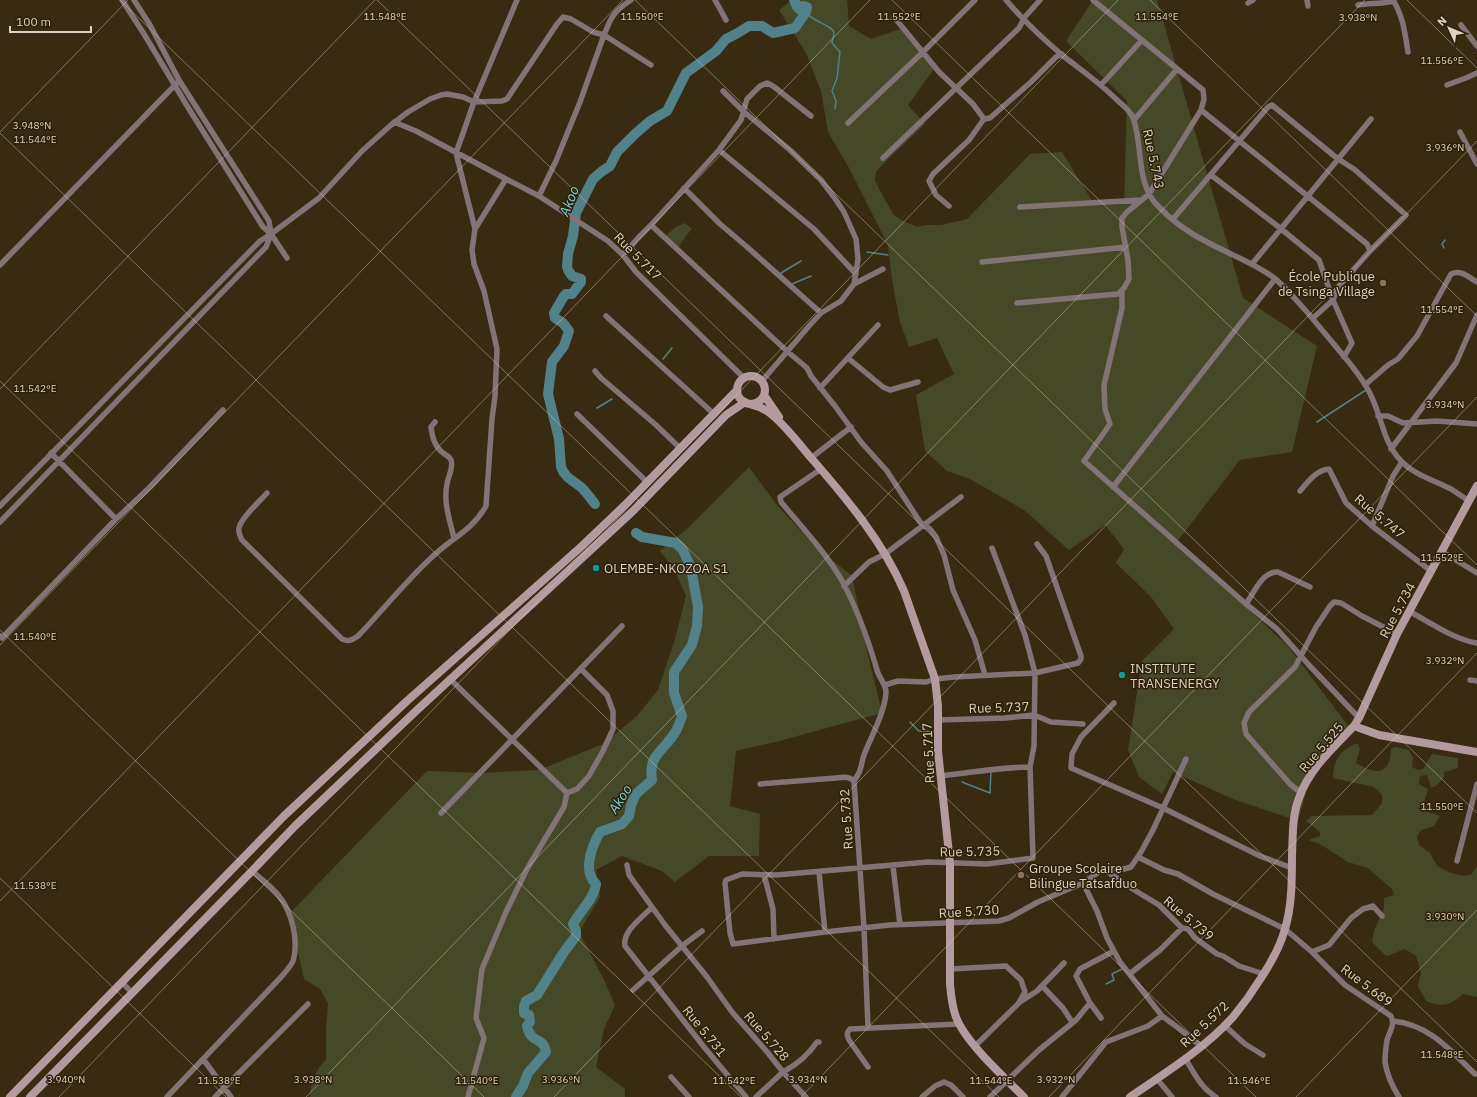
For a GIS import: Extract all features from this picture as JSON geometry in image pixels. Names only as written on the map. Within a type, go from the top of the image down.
[{"type":"street","points":[[122,0],[262,227],[271,234],[287,258]]},
{"type":"street","points":[[0,522],[266,247],[271,234],[269,221],[179,80],[150,25],[134,0]]},
{"type":"street","points":[[267,493],[241,523],[238,530],[239,535],[242,540],[342,639],[346,641],[351,641],[358,636],[432,557],[454,538],[470,528],[480,518],[486,506],[495,396],[496,349],[484,292],[474,264],[472,250],[475,229],[456,153],[474,102],[517,0]]},
{"type":"street","points":[[539,196],[556,161],[612,17],[623,5],[631,0]]},
{"type":"street","points":[[715,0],[726,20]]},
{"type":"street","points":[[848,122],[923,52],[975,0]]},
{"type":"street","name":"Rue 5.743","points":[[1006,0],[1062,54],[1102,85],[1130,112],[1134,120],[1139,141],[1141,162],[1149,194],[1156,205],[1193,235],[1252,264],[1275,279],[1289,292],[1313,318],[1365,385],[1377,407],[1378,416],[1391,449],[1402,462],[1420,475],[1450,489],[1469,501]]},
{"type":"street","points":[[883,158],[1019,28],[1024,18],[1040,0]]},
{"type":"street","points":[[1017,303],[1118,294],[1122,290],[1129,279],[1122,218],[1149,194],[1201,110],[1204,100],[1203,90],[1093,0]]},
{"type":"street","points":[[1358,5],[1383,3],[1393,0],[1398,7],[1405,28],[1408,52]]},
{"type":"street","points":[[0,506],[260,241],[319,198],[362,151],[394,122],[430,99],[441,94],[463,97],[474,102],[502,101],[507,99],[557,24],[564,17],[604,36],[651,65]]},
{"type":"street","points":[[894,17],[939,72],[973,104],[984,119]]},
{"type":"street","points":[[1461,25],[1477,46]]},
{"type":"street","points":[[1102,85],[1142,40]]},
{"type":"street","points":[[949,206],[936,195],[929,181],[932,174],[969,140],[984,119],[990,118],[1031,82],[1056,57],[1062,54]]},
{"type":"street","points":[[1134,120],[1177,69]]},
{"type":"street","points":[[1446,85],[1477,73]]},
{"type":"street","points":[[0,265],[179,80]]},
{"type":"street","points":[[623,255],[719,150],[741,120],[747,99],[760,86],[767,83],[773,86],[811,116]]},
{"type":"street","points":[[723,91],[743,111],[805,164],[821,180],[844,212],[856,238],[858,259],[854,284],[841,302],[821,314],[762,381]]},
{"type":"street","points":[[1173,219],[1268,107],[1272,105],[1338,159],[1354,169],[1406,215],[1370,251],[1338,287],[1332,300],[1313,318]]},
{"type":"street","points":[[1201,110],[1367,244],[1370,251]]},
{"type":"street","points":[[1252,264],[1371,119]]},
{"type":"street","name":"Rue 5.717","points":[[394,122],[416,131],[539,196],[608,241],[623,255],[636,272],[744,378]]},
{"type":"street","points":[[1460,132],[1477,164]]},
{"type":"street","points":[[719,150],[814,229],[856,274]]},
{"type":"street","points":[[1211,175],[1319,260],[1332,300],[1352,343],[1344,357]]},
{"type":"street","points":[[475,229],[506,179]]},
{"type":"street","points":[[684,188],[720,224],[821,314]]},
{"type":"street","points":[[1020,207],[1141,200]]},
{"type":"street","points":[[651,225],[807,368],[820,388],[861,442],[887,471],[923,524],[930,529],[936,537],[944,555],[953,590],[975,640],[985,675]]},
{"type":"street","points":[[982,262],[1126,247]]},
{"type":"street","points":[[854,284],[883,269]]},
{"type":"street","points":[[1365,385],[1388,365],[1398,359],[1418,336],[1450,274],[1455,271],[1461,272],[1477,282]]},
{"type":"street","points":[[1113,487],[1275,279]]},
{"type":"street","points":[[1122,290],[1120,315],[1104,384],[1105,409],[1110,424],[1084,461],[1246,604],[1277,629],[1359,718]]},
{"type":"street","points":[[1391,449],[1456,363],[1477,315]]},
{"type":"street","points":[[606,316],[714,414]]},
{"type":"street","points":[[820,388],[878,325]]},
{"type":"street","points":[[848,358],[883,387],[890,390],[918,382]]},
{"type":"street","points":[[595,371],[681,449]]},
{"type":"street","points":[[10,1097],[310,791],[406,701],[582,546],[681,449],[737,390],[739,383],[744,378],[748,376],[756,376],[762,381],[765,388],[764,395],[758,402],[747,403],[726,415],[633,511],[450,679],[295,826],[30,1097]]},
{"type":"street","points":[[737,390],[741,399],[747,403]]},
{"type":"street","name":"Rue 5.717","points":[[764,395],[785,426],[843,495],[885,554],[901,585],[935,679],[940,776],[950,863],[950,984],[952,1002],[959,1024],[975,1046],[1024,1097]]},
{"type":"street","name":"Rue 5.717","points":[[747,403],[761,407],[785,426]]},
{"type":"street","points":[[0,636],[2,638],[223,410]]},
{"type":"street","points":[[577,414],[647,482]]},
{"type":"street","points":[[1378,416],[1388,416],[1403,423],[1437,421],[1477,424]]},
{"type":"street","points":[[435,422],[431,427],[434,441],[438,448],[450,457],[452,466],[447,482],[446,501],[454,538]]},
{"type":"street","points":[[811,458],[851,427]]},
{"type":"street","points":[[51,453],[116,519]]},
{"type":"street","points":[[1372,526],[1393,476],[1402,462]]},
{"type":"street","name":"Rue 5.747","points":[[1300,491],[1312,477],[1323,469],[1328,468],[1346,503],[1372,526],[1431,571]]},
{"type":"street","points":[[821,469],[780,497],[781,502],[811,538],[841,579],[867,636],[879,678],[885,685],[886,692],[884,702],[875,730],[863,757],[860,770],[854,781]]},
{"type":"street","name":"Rue 5.734","points":[[1354,726],[1397,634],[1477,486]]},
{"type":"street","points":[[844,586],[869,562],[885,554],[961,497]]},
{"type":"street","points":[[885,685],[898,681],[926,682],[935,679],[954,677],[1035,673],[1078,663],[1081,656],[1046,556],[1037,544]]},
{"type":"street","points":[[940,776],[1008,767],[1030,767],[1034,746],[1035,673],[1025,635],[992,548]]},
{"type":"street","points":[[1441,551],[1477,573]]},
{"type":"street","points":[[1246,604],[1261,581],[1268,574],[1273,572],[1278,572],[1310,587]]},
{"type":"street","points":[[1301,793],[1290,784],[1246,734],[1244,723],[1248,712],[1295,667],[1300,655],[1326,611],[1334,602],[1340,603],[1397,634]]},
{"type":"street","points":[[1409,611],[1455,636],[1477,643]]},
{"type":"street","points":[[441,814],[622,626]]},
{"type":"street","points":[[567,793],[577,790],[589,776],[603,752],[613,729],[614,711],[607,695],[581,669]]},
{"type":"street","points":[[450,679],[567,793]]},
{"type":"street","points":[[1470,680],[1477,681]]},
{"type":"street","points":[[1114,703],[1081,737],[1072,754],[1071,768],[1163,808],[1260,856],[1292,868]]},
{"type":"street","name":"Rue 5.737","points":[[938,720],[1005,718],[1034,715],[1051,722],[1083,724]]},
{"type":"street","name":"Rue 5.525","points":[[1276,952],[1285,929],[1290,902],[1294,821],[1296,808],[1301,793],[1310,777],[1322,761],[1354,726],[1379,735],[1477,752]]},
{"type":"street","points":[[1105,870],[1109,868],[1124,869],[1131,867],[1153,830],[1186,759]]},
{"type":"street","name":"Rue 5.735","points":[[726,880],[742,874],[764,875],[819,872],[928,862],[987,864],[1033,858],[1030,767]]},
{"type":"street","name":"Rue 5.732","points":[[760,784],[847,777],[854,781],[864,928],[868,1027]]},
{"type":"street","points":[[1457,861],[1477,784]]},
{"type":"street","points":[[468,1097],[484,1038],[476,1018],[482,969],[506,912],[527,870],[564,807],[567,793]]},
{"type":"street","name":"Rue 5.689","points":[[1138,857],[1164,870],[1178,874],[1213,894],[1285,929],[1312,952],[1345,985],[1391,1016],[1393,1027],[1387,1041],[1385,1061],[1389,1079],[1399,1097]]},
{"type":"street","name":"Rue 5.728","points":[[627,865],[629,875],[665,925],[707,977],[726,1004],[783,1072],[756,1097]]},
{"type":"street","points":[[893,866],[900,925]]},
{"type":"street","name":"Rue 5.730","points":[[726,880],[725,883],[730,933],[733,944],[864,928],[900,925],[994,922],[1004,920],[1105,870]]},
{"type":"street","name":"Rue 5.739","points":[[1105,870],[1159,905],[1182,928],[1188,929],[1195,938],[1217,954],[1239,966],[1264,974]]},
{"type":"street","points":[[167,1097],[282,976],[292,963],[296,949],[286,905],[279,895],[252,871]]},
{"type":"street","points":[[819,872],[825,932]]},
{"type":"street","points":[[764,875],[773,909],[774,939]]},
{"type":"street","points":[[1083,882],[1114,951],[1130,975],[1162,1016],[1201,1046]]},
{"type":"street","points":[[1312,952],[1329,945],[1351,918],[1363,909],[1373,906],[1382,916]]},
{"type":"street","name":"Rue 5.731","points":[[652,907],[632,927],[624,941],[625,946],[704,1047],[746,1097]]},
{"type":"street","points":[[1130,975],[1166,945],[1182,928]]},
{"type":"street","points":[[633,990],[682,946],[702,931]]},
{"type":"street","points":[[1101,1018],[1090,1003],[1076,976],[1080,969],[1114,951]]},
{"type":"street","name":"Rue 5.572","points":[[1130,1097],[1201,1046],[1224,1025],[1234,1015],[1264,974],[1276,952]]},
{"type":"street","points":[[975,1046],[1018,1004],[1042,986],[1064,963]]},
{"type":"street","points":[[950,968],[1006,966],[1021,980],[1025,992],[1018,1004]]},
{"type":"street","points":[[122,982],[132,993]]},
{"type":"street","points":[[1042,986],[1063,1008],[1072,1022]]},
{"type":"street","points":[[990,1097],[1039,1050],[1076,1020],[1090,1003]]},
{"type":"street","points":[[216,1097],[308,1004]]},
{"type":"street","points":[[1062,1097],[1106,1042],[1148,1026],[1162,1016]]},
{"type":"street","points":[[1393,1021],[1406,1022],[1437,1038],[1475,1074]]},
{"type":"street","points":[[868,1067],[847,1035],[850,1029],[868,1027],[920,1027],[959,1024]]},
{"type":"street","points":[[1224,1025],[1245,1044],[1263,1056]]},
{"type":"street","points":[[806,1097],[783,1072],[802,1059],[817,1042],[819,1042]]},
{"type":"street","points":[[1185,1058],[1202,1085],[1216,1097]]},
{"type":"street","points":[[203,1059],[231,1097]]},
{"type":"street","points":[[671,1077],[689,1097]]},
{"type":"street","points":[[1157,1079],[1172,1097]]},
{"type":"street","points":[[922,1097],[934,1086],[944,1082],[951,1085],[963,1097]]},
{"type":"green space","points":[[792,0],[847,0],[849,26],[871,39],[900,29],[934,69],[908,105],[925,124],[876,171],[875,181],[893,214],[901,220],[917,227],[941,225],[967,219],[1030,154],[1062,152],[1094,204],[1124,204],[1127,101],[1066,41],[1093,0],[1157,0],[1243,298],[1317,346],[1292,452],[1240,460],[1176,543],[1287,645],[1352,731],[1329,754],[1308,786],[1298,821],[1233,799],[1173,772],[1162,794],[1139,777],[1128,750],[1142,661],[1174,629],[1151,597],[1116,563],[1124,549],[1105,525],[1069,550],[1024,510],[970,479],[947,471],[925,451],[916,395],[954,374],[937,338],[909,347],[900,322],[892,280],[888,245],[849,168],[828,132],[821,91],[806,53],[779,10]]},
{"type":"green space","points":[[685,223],[692,229],[679,247],[664,237],[676,227]]},
{"type":"green space","points":[[749,467],[776,504],[817,548],[852,576],[868,655],[882,713],[736,751],[730,806],[760,814],[759,856],[709,856],[675,882],[662,871],[622,856],[596,870],[600,897],[579,932],[615,1005],[604,1029],[596,1067],[625,1089],[625,1097],[310,1097],[314,1077],[326,1060],[328,1003],[320,989],[304,979],[289,914],[427,771],[481,773],[539,770],[603,744],[637,716],[658,690],[674,642],[686,596],[674,569],[660,551],[688,528]]},
{"type":"green space","points":[[1355,744],[1358,744],[1360,749],[1356,763],[1369,770],[1375,771],[1385,768],[1388,764],[1391,748],[1396,747],[1409,750],[1413,758],[1412,767],[1418,770],[1423,769],[1432,754],[1458,758],[1458,768],[1444,772],[1444,777],[1435,787],[1431,787],[1427,775],[1420,776],[1419,784],[1428,789],[1424,803],[1418,809],[1440,816],[1434,826],[1421,830],[1417,837],[1419,845],[1430,853],[1437,866],[1451,873],[1463,876],[1471,875],[1477,867],[1477,997],[1463,994],[1454,1001],[1442,1005],[1426,1001],[1418,986],[1421,973],[1416,956],[1405,949],[1387,956],[1372,942],[1374,931],[1384,908],[1384,898],[1394,895],[1392,889],[1368,868],[1348,862],[1320,844],[1308,840],[1320,836],[1320,832],[1306,821],[1311,816],[1372,815],[1382,803],[1382,795],[1374,787],[1333,778],[1334,767],[1338,758],[1345,750]]},
{"type":"waterway","name":"Akoo","points":[[595,504],[582,488],[567,477],[561,467],[559,439],[548,394],[552,362],[564,346],[569,331],[563,323],[555,318],[554,313],[564,296],[566,294],[572,294],[581,282],[581,279],[572,276],[567,266],[576,213],[593,179],[610,166],[617,152],[650,121],[667,111],[686,73],[716,51],[726,39],[749,26],[762,26],[773,33],[795,28],[806,12],[807,7],[803,6],[799,9],[794,0]]},
{"type":"waterway","points":[[806,12],[833,30],[834,33],[832,43],[840,52],[837,78],[832,91],[836,101],[835,109]]},
{"type":"waterway","points":[[1444,248],[1442,244],[1445,240]]},
{"type":"waterway","points":[[867,252],[888,255]]},
{"type":"waterway","points":[[781,273],[801,261]]},
{"type":"waterway","points":[[792,284],[811,276]]},
{"type":"waterway","points":[[663,359],[672,348]]},
{"type":"waterway","points":[[1317,422],[1366,390]]},
{"type":"waterway","points":[[597,408],[612,399]]},
{"type":"waterway","name":"Akoo","points":[[516,1097],[523,1086],[528,1073],[546,1052],[542,1043],[531,1036],[529,1032],[527,1026],[530,1022],[529,1015],[524,1013],[524,1006],[526,1001],[537,995],[576,936],[576,931],[573,924],[593,895],[596,884],[592,879],[589,866],[594,844],[600,832],[622,824],[629,816],[631,805],[636,794],[652,780],[651,772],[654,759],[675,732],[682,716],[674,693],[674,672],[692,645],[697,626],[698,607],[691,568],[683,550],[676,543],[642,537],[636,533]]},
{"type":"waterway","points":[[910,722],[919,731],[936,732]]},
{"type":"waterway","points":[[962,782],[990,793],[991,771]]},
{"type":"waterway","points":[[1106,984],[1114,980],[1112,974],[1122,969]]},
{"type":"place","name":"École Publique de Tsinga Village","points":[[1383,283]]},
{"type":"place","name":"OLEMBE-NKOZOA S1","points":[[596,568]]},
{"type":"place","name":"INSTITUTE TRANSENERGY","points":[[1122,675]]},
{"type":"place","name":"Groupe Scolaire Bilingue Tatsafduo","points":[[1021,875]]}]
